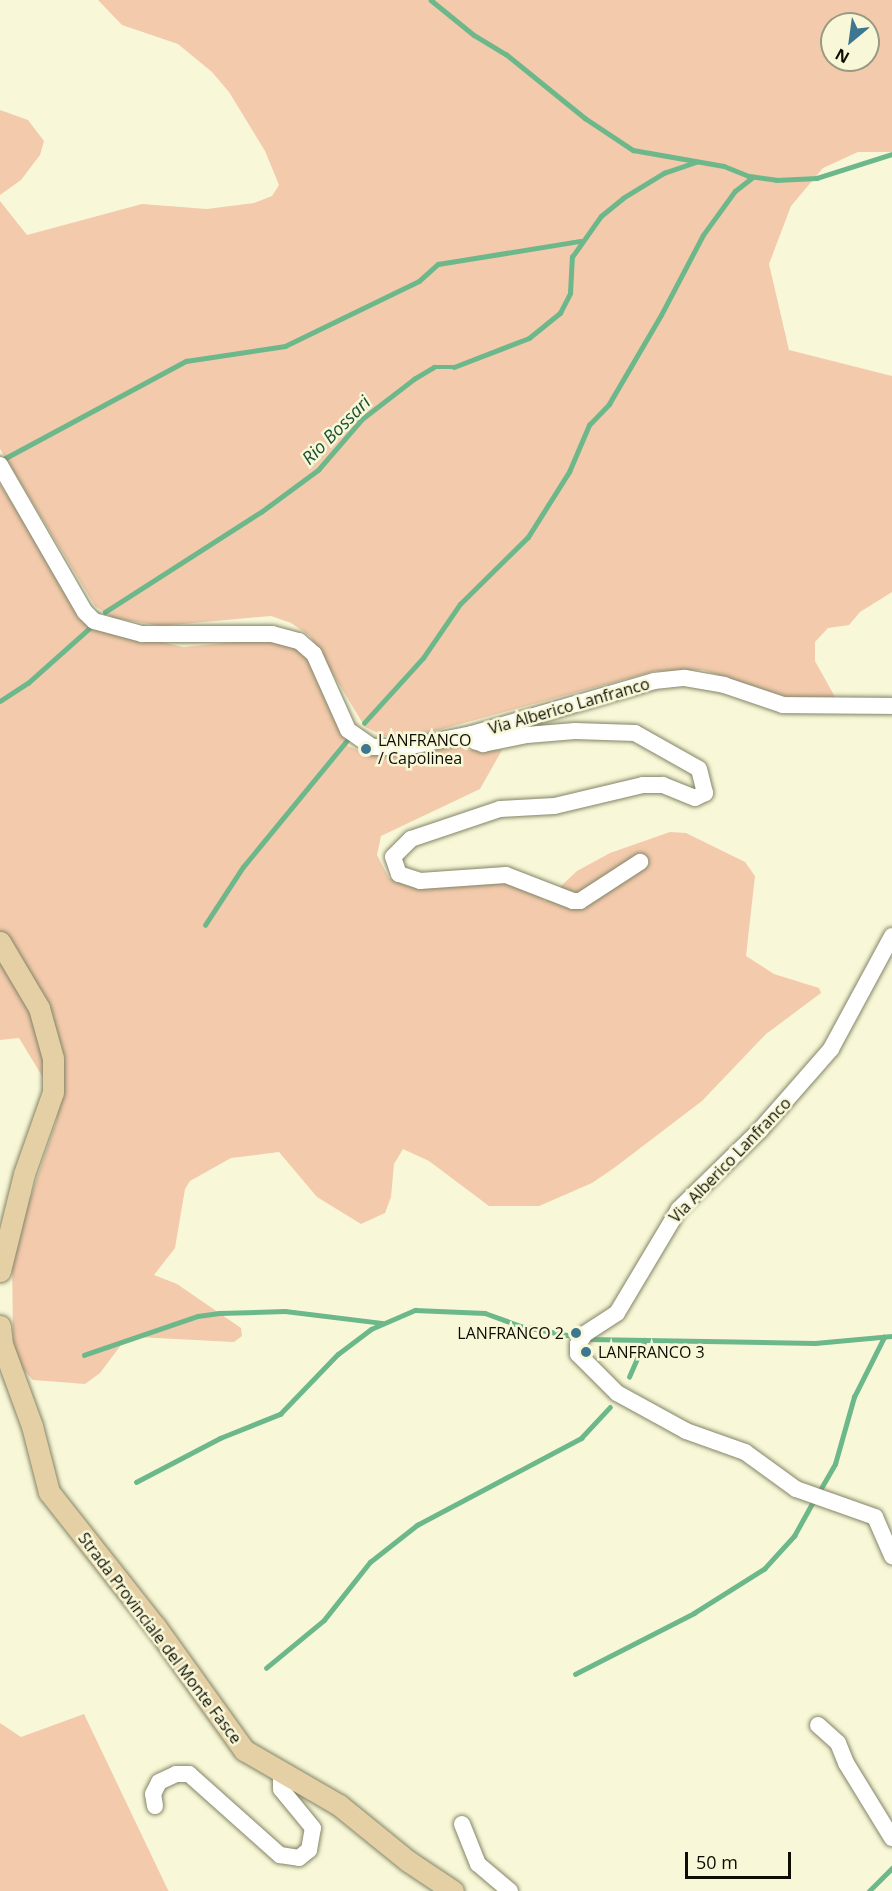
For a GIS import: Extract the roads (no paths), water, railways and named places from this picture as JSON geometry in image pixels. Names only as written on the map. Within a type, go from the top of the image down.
[{"type":"main road","points":[[0,942],[39,1008],[53,1058],[53,1092],[24,1174],[0,1271]]},
{"type":"main road","name":"Strada Provinciale del Monte Fasce","points":[[0,1326],[49,1492],[154,1626],[244,1749],[282,1774],[339,1805],[408,1861],[453,1891]]},
{"type":"street","name":"Via Alberico Lanfranco","points":[[0,465],[86,612],[100,624],[161,635],[286,636],[310,648],[348,730],[366,745],[384,749],[406,747],[472,734],[654,681],[685,678],[724,685],[783,705],[892,706]]},
{"type":"street","points":[[472,734],[475,741],[483,744],[566,731],[635,733],[699,769],[705,792],[695,798],[663,785],[643,784],[562,805],[500,809],[411,839],[393,857],[399,874],[420,881],[506,875],[573,901],[580,901],[640,862]]},
{"type":"street","name":"Via Alberico Lanfranco","points":[[892,936],[831,1049],[760,1130],[679,1209],[617,1312],[585,1334],[578,1344],[578,1354],[617,1393],[686,1431],[745,1452],[796,1489],[875,1517],[892,1556]]},
{"type":"street","points":[[818,1725],[838,1743],[846,1764],[892,1838]]},
{"type":"street","points":[[155,1806],[153,1794],[159,1782],[176,1774],[189,1774],[280,1855],[299,1858],[309,1850],[313,1828],[281,1790],[282,1774]]},
{"type":"street","points":[[462,1824],[478,1864],[510,1891]]},
{"type":"waterway","points":[[431,0],[474,35],[506,54],[585,118],[633,150],[724,166],[749,176],[776,180],[817,178],[892,154]]},
{"type":"waterway","name":"Rio Bossari","points":[[105,612],[261,512],[318,470],[362,419],[414,379],[434,367],[454,367],[529,338],[560,313],[570,293],[572,257],[601,216],[623,198],[664,173],[696,162]]},
{"type":"waterway","points":[[364,723],[423,658],[460,604],[528,537],[569,472],[589,425],[609,404],[661,315],[703,235],[735,191],[753,177]]},
{"type":"waterway","points":[[0,461],[186,361],[285,346],[419,281],[438,264],[580,241]]},
{"type":"waterway","points":[[0,701],[28,683],[93,625]]},
{"type":"waterway","points":[[205,925],[243,867],[348,739]]},
{"type":"waterway","points":[[136,1482],[220,1438],[280,1414],[338,1354],[371,1329],[415,1310],[485,1313],[520,1326],[577,1337]]},
{"type":"waterway","points":[[84,1355],[198,1316],[219,1313],[285,1311],[383,1323]]},
{"type":"waterway","points":[[588,1339],[815,1343],[892,1336]]},
{"type":"waterway","points":[[820,1490],[835,1464],[854,1397],[884,1337]]},
{"type":"waterway","points":[[629,1377],[645,1340]]},
{"type":"waterway","points":[[266,1668],[324,1620],[370,1562],[417,1525],[581,1438],[610,1407]]},
{"type":"waterway","points":[[575,1674],[694,1613],[764,1569],[794,1536],[812,1503]]},
{"type":"waterway","points":[[869,1891],[892,1868]]},
{"type":"place","name":"LANFRANCO / Capolinea","points":[[366,749]]},
{"type":"place","name":"LANFRANCO 2","points":[[576,1333]]},
{"type":"place","name":"LANFRANCO 3","points":[[586,1352]]}]
